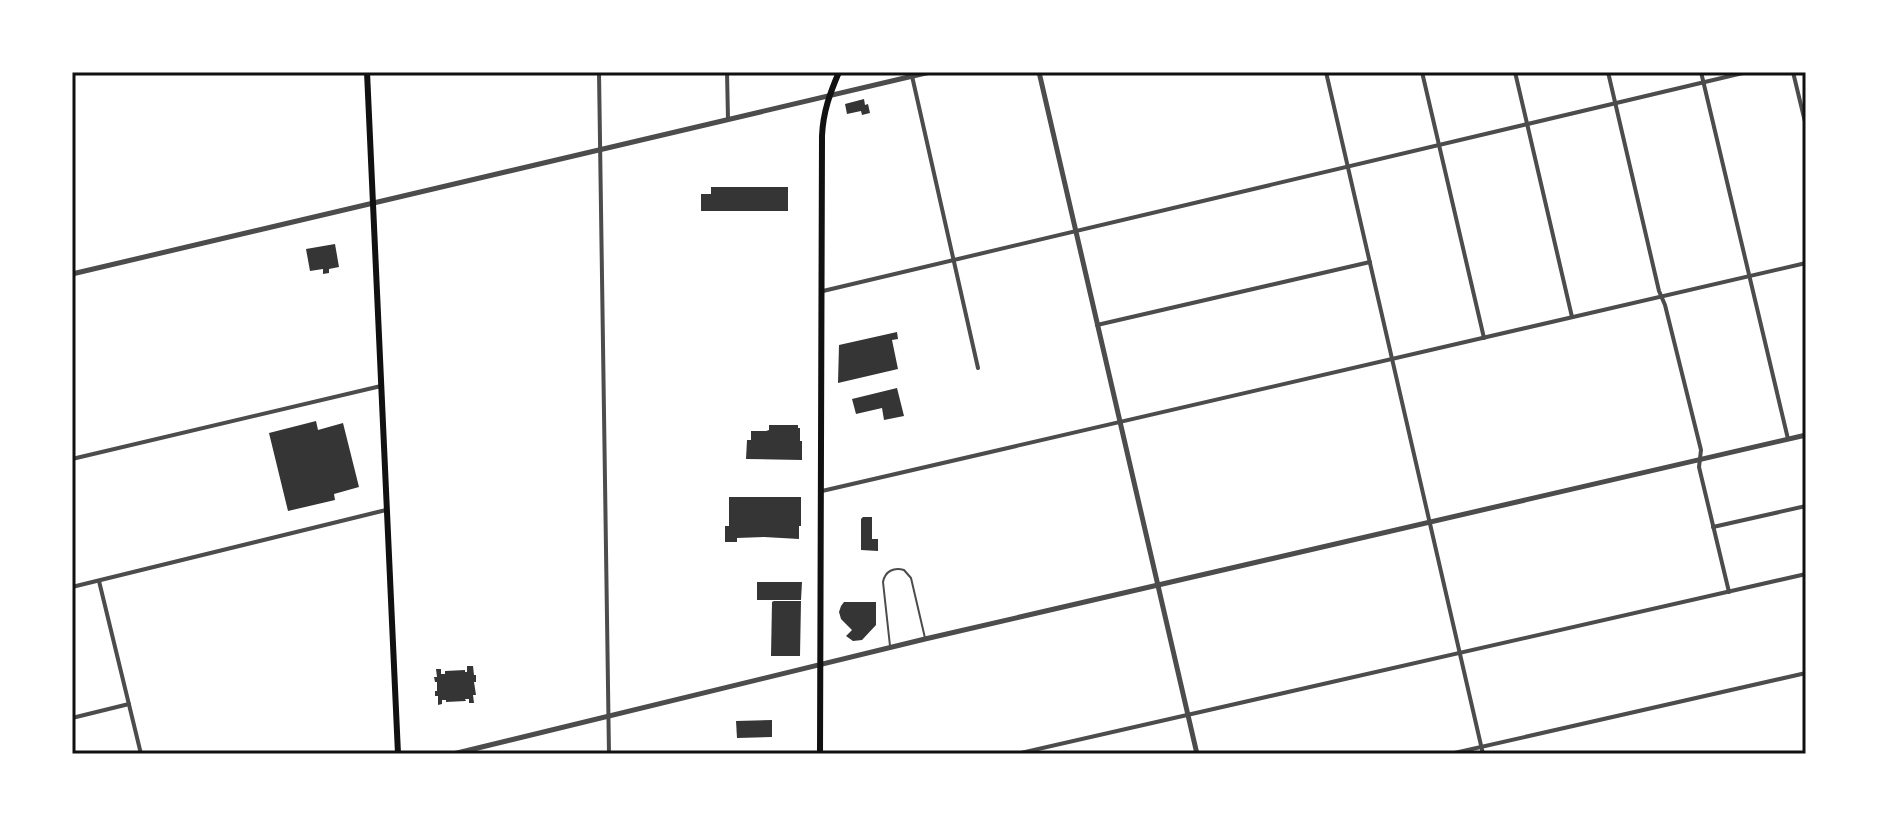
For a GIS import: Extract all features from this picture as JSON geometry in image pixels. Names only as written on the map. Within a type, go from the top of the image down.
[{"type":"main road","points":[[367,72],[398,754]]},
{"type":"main road","points":[[820,754],[822,136],[823,116],[839,72]]},
{"type":"street","points":[[599,72],[609,754]]},
{"type":"street","points":[[727,72],[728,119]]},
{"type":"street","points":[[72,274],[930,72]]},
{"type":"street","points":[[1039,72],[1197,754]]},
{"type":"street","points":[[1326,72],[1483,754]]},
{"type":"street","points":[[1422,72],[1484,338]]},
{"type":"street","points":[[1515,72],[1572,317]]},
{"type":"street","points":[[1608,72],[1654,270],[1701,450],[1699,467],[1729,592]]},
{"type":"street","points":[[1701,72],[1788,439]]},
{"type":"street","points":[[822,291],[1747,72]]},
{"type":"street","points":[[1793,72],[1806,126]]},
{"type":"street","points":[[912,76],[978,368]]},
{"type":"street","points":[[1097,325],[1370,262]]},
{"type":"street","points":[[822,491],[1806,263]]},
{"type":"street","points":[[72,459],[381,386]]},
{"type":"street","points":[[453,754],[925,639],[1806,435]]},
{"type":"street","points":[[1713,527],[1806,506]]},
{"type":"street","points":[[72,587],[386,510]]},
{"type":"street","points":[[1016,754],[1806,574]]},
{"type":"street","points":[[99,581],[141,754]]},
{"type":"street","points":[[1450,754],[1806,673]]},
{"type":"street","points":[[72,718],[129,704]]},
{"type":"lane","points":[[891,648],[883,582],[887,573],[894,569],[904,570],[911,578],[925,639]]},
{"type":"building","points":[[864,99],[870,113],[847,114],[845,104]]},
{"type":"building","points":[[711,187],[788,187],[788,211],[701,211],[701,194],[711,194]]},
{"type":"building","points":[[335,244],[339,267],[323,274],[323,269],[310,271],[306,249]]},
{"type":"building","points":[[897,332],[898,339],[892,340],[898,369],[838,383],[839,345]]},
{"type":"building","points":[[897,388],[904,416],[884,420],[882,408],[856,414],[852,399]]},
{"type":"building","points":[[316,421],[318,430],[343,423],[359,487],[334,494],[335,500],[288,511],[269,433]]},
{"type":"building","points":[[769,425],[798,425],[802,460],[746,459],[751,431],[769,430]]},
{"type":"building","points":[[729,497],[801,497],[799,539],[737,538],[737,542],[725,542],[725,526],[729,526]]},
{"type":"building","points":[[863,517],[872,517],[872,539],[878,539],[878,551],[861,550]]},
{"type":"building","points":[[757,582],[802,582],[801,600],[757,600]]},
{"type":"building","points":[[774,601],[801,601],[800,656],[771,656]]},
{"type":"building","points":[[844,602],[876,602],[876,625],[862,640],[853,641],[846,636],[852,630],[841,619],[839,612]]},
{"type":"building","points":[[467,666],[473,666],[476,675],[474,703],[469,703],[469,699],[442,700],[442,704],[438,705],[438,696],[435,696],[436,669],[441,669],[441,674],[445,671],[467,672]]},
{"type":"building","points":[[772,720],[772,737],[737,738],[736,721]]}]
